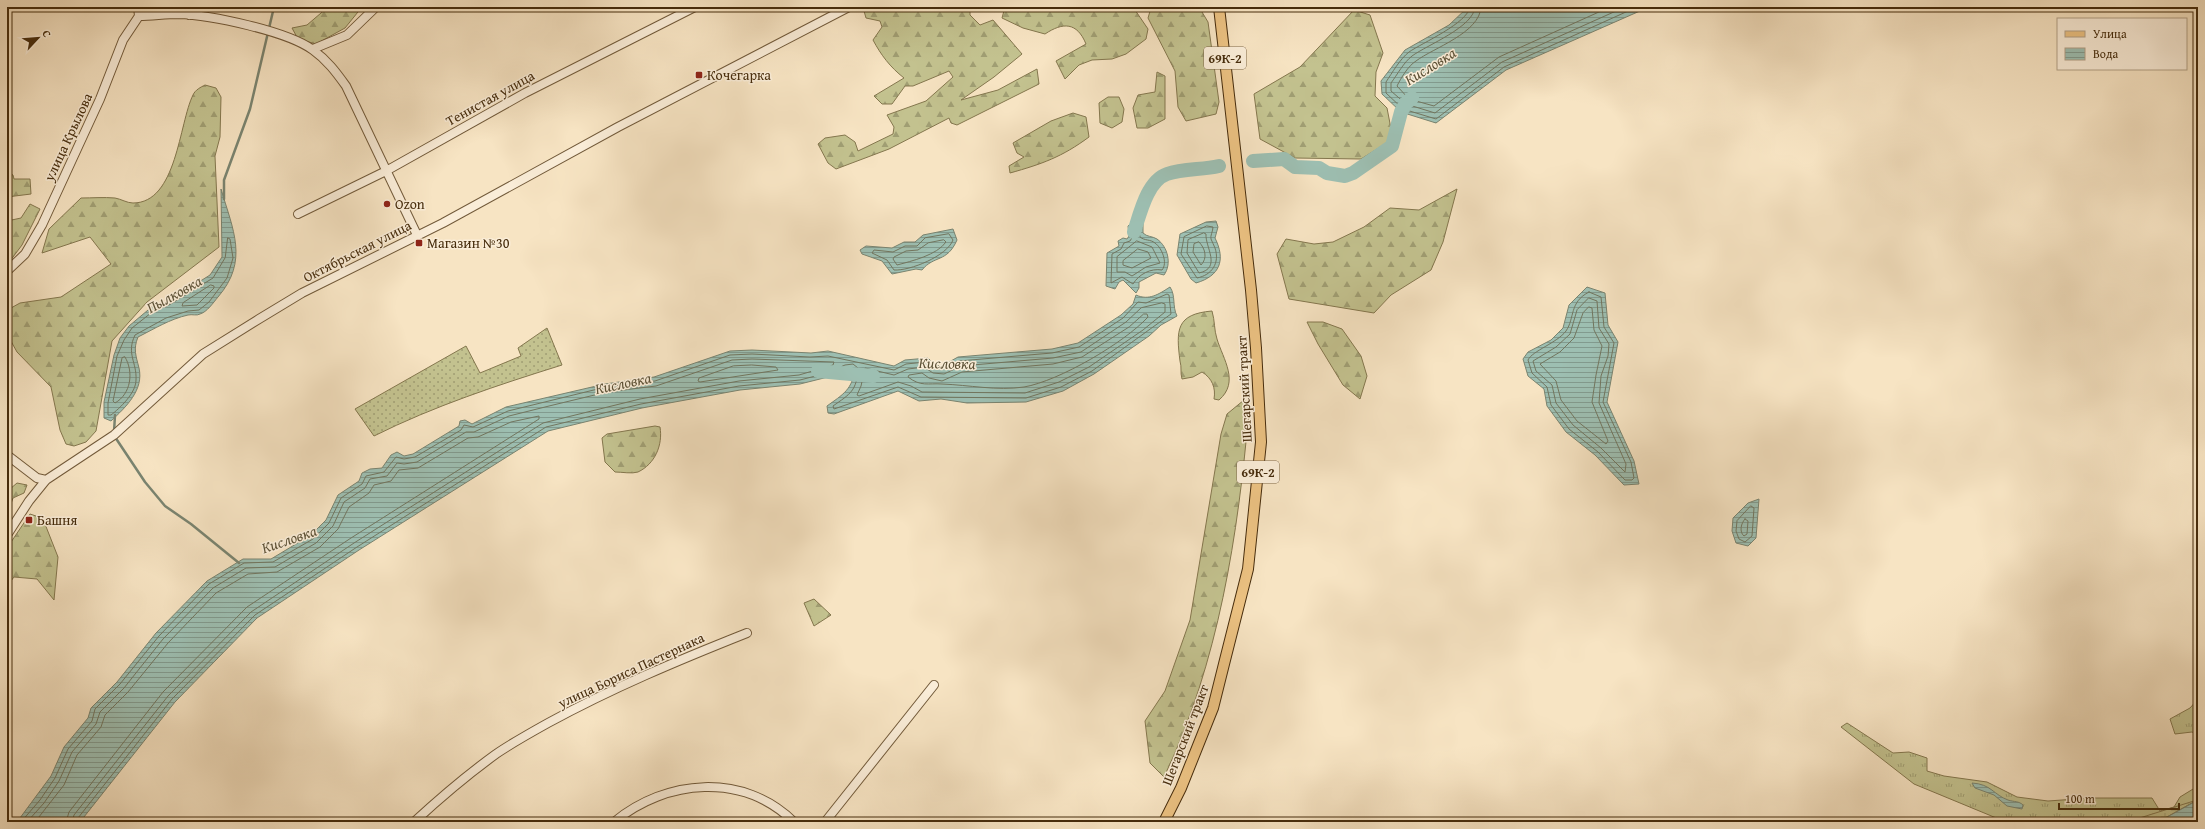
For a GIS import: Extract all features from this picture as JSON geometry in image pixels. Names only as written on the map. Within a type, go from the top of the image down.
[{"type":"main road","name":"Шегарский тракт","points":[[1164,822],[1181,788],[1213,708],[1248,568],[1261,442],[1253,312],[1219,7]]},
{"type":"street","points":[[138,7],[139,16],[189,15],[253,27],[286,36],[313,49],[332,65],[346,86],[417,235]]},
{"type":"street","points":[[189,15],[193,7]]},
{"type":"street","points":[[313,49],[347,35],[376,7]]},
{"type":"street","name":"Тенистая улица","points":[[298,214],[386,171],[525,93],[695,7]]},
{"type":"street","name":"Октябрьская улица","points":[[7,535],[29,501],[46,480],[114,435],[203,354],[302,293],[417,235],[618,126],[849,7]]},
{"type":"street","name":"улица Крылова","points":[[7,271],[25,254],[42,226],[100,99],[122,40],[139,16]]},
{"type":"street","points":[[7,455],[37,478],[46,480]]},
{"type":"street","name":"улица Бориса Пастернака","points":[[414,822],[463,779],[496,754],[530,733],[587,702],[661,668],[747,633]]},
{"type":"street","points":[[825,822],[934,685]]},
{"type":"street","points":[[614,822],[654,797],[684,788],[703,786],[730,788],[761,798],[794,822]]},
{"type":"green space","points":[[7,7],[12,7],[7,31]]},
{"type":"green space","points":[[328,7],[362,7],[345,28],[316,44],[298,39],[292,28],[307,25]]},
{"type":"green space","points":[[871,7],[970,7],[970,15],[980,25],[993,20],[1022,54],[994,77],[961,100],[998,90],[1037,69],[1039,84],[957,125],[951,123],[949,118],[889,149],[836,169],[828,163],[818,144],[825,138],[845,135],[855,142],[858,151],[893,134],[894,127],[887,115],[926,101],[953,77],[949,71],[913,86],[905,86],[892,104],[882,104],[874,96],[904,78],[894,70],[879,51],[873,40],[882,27],[880,21],[866,18],[864,11]]},
{"type":"green space","points":[[1005,7],[1133,7],[1148,29],[1146,39],[1126,54],[1112,59],[1092,60],[1079,65],[1065,79],[1056,61],[1086,44],[1078,31],[1069,26],[1064,26],[1058,27],[1045,34],[1023,28],[1002,18]]},
{"type":"green space","points":[[1199,7],[1208,22],[1219,102],[1216,114],[1186,121],[1178,107],[1175,71],[1148,18],[1151,8]]},
{"type":"green space","points":[[1354,10],[1370,15],[1383,53],[1376,72],[1375,96],[1387,108],[1393,139],[1361,159],[1295,158],[1260,139],[1254,94],[1300,67]]},
{"type":"green space","points":[[1157,72],[1165,76],[1165,119],[1148,128],[1137,128],[1133,108],[1138,95],[1155,92]]},
{"type":"green space","points":[[205,85],[216,88],[221,97],[220,137],[215,156],[219,247],[147,302],[112,341],[96,431],[86,442],[74,446],[66,444],[60,430],[51,387],[17,352],[7,334],[7,315],[11,308],[20,303],[61,297],[111,264],[90,237],[42,253],[49,229],[81,198],[115,198],[133,203],[148,200],[159,190],[168,176],[174,160],[193,95],[197,90]]},
{"type":"green space","points":[[1108,97],[1119,97],[1124,109],[1122,122],[1112,128],[1100,123],[1099,103]]},
{"type":"green space","points":[[1073,113],[1086,117],[1089,137],[1061,155],[1010,173],[1009,166],[1024,157],[1017,153],[1013,143],[1051,121]]},
{"type":"green space","points":[[7,158],[11,159],[9,173],[13,175],[14,179],[30,179],[31,194],[7,197]]},
{"type":"green space","points":[[1457,189],[1443,242],[1431,270],[1391,295],[1374,313],[1289,299],[1277,254],[1286,239],[1314,244],[1333,242],[1364,227],[1390,208],[1419,210]]},
{"type":"green space","points":[[30,204],[40,209],[22,245],[7,265],[7,221],[21,218]]},
{"type":"green space","points":[[1212,311],[1216,336],[1226,362],[1229,378],[1225,393],[1219,400],[1214,399],[1214,391],[1211,380],[1202,372],[1193,377],[1182,379],[1178,341],[1181,326],[1185,320],[1200,313]]},
{"type":"green space","points":[[1307,322],[1323,322],[1342,329],[1361,356],[1367,376],[1360,399],[1343,385],[1318,344]]},
{"type":"green space","points":[[547,328],[562,365],[490,388],[420,415],[374,436],[355,409],[466,346],[480,373],[521,356],[518,348]]},
{"type":"green space","points":[[1244,400],[1248,403],[1249,410],[1239,504],[1223,597],[1199,689],[1183,733],[1164,777],[1150,763],[1145,721],[1165,691],[1190,620],[1221,434],[1227,414]]},
{"type":"green space","points":[[655,426],[660,427],[661,434],[659,447],[653,459],[644,469],[636,473],[615,472],[605,462],[602,438],[607,434]]},
{"type":"green space","points":[[17,483],[27,485],[24,493],[13,498],[7,515],[7,488],[10,489]]},
{"type":"green space","points":[[30,514],[39,517],[45,524],[58,557],[54,600],[37,579],[14,577],[7,586],[7,548]]},
{"type":"green space","points":[[814,599],[831,615],[814,626],[804,603]]},
{"type":"green space","points":[[2198,699],[2198,735],[2192,732],[2175,734],[2170,719],[2190,708]]},
{"type":"green space","points":[[1847,723],[1893,753],[1909,752],[1927,758],[1927,771],[1944,776],[1987,782],[2017,797],[2048,801],[2090,798],[2152,798],[2160,811],[2174,807],[2180,797],[2198,786],[2198,822],[2006,822],[1914,784],[1841,727]]},
{"type":"green space","points":[[2197,800],[2158,822],[2125,822],[2130,821]]},
{"type":"water","points":[[1468,7],[1649,7],[1506,70],[1436,123],[1401,112],[1382,94],[1381,81],[1405,50],[1449,25]]},
{"type":"water","points":[[221,189],[236,245],[236,258],[228,284],[203,313],[175,319],[138,337],[135,349],[140,376],[139,384],[128,404],[111,421],[104,418],[104,402],[114,355],[120,338],[129,326],[154,305],[167,302],[210,275],[222,257]]},
{"type":"water","points":[[1140,214],[1143,220],[1143,233],[1157,239],[1164,246],[1168,256],[1168,266],[1166,271],[1164,275],[1156,273],[1139,282],[1139,288],[1136,293],[1123,280],[1119,282],[1115,289],[1106,286],[1107,253],[1119,246],[1118,241],[1123,238],[1127,239],[1129,236],[1128,226]]},
{"type":"water","points":[[1216,221],[1218,227],[1215,238],[1220,253],[1219,266],[1211,276],[1196,283],[1191,279],[1177,255],[1180,234],[1206,222]]},
{"type":"water","points":[[953,229],[957,240],[953,247],[945,256],[931,262],[922,270],[916,269],[892,274],[882,261],[862,254],[860,250],[866,246],[892,248],[904,242],[915,242],[923,235]]},
{"type":"water","points":[[1170,287],[1173,294],[1177,316],[1161,325],[1149,336],[1094,374],[1063,391],[1026,402],[967,403],[941,399],[919,401],[898,391],[834,414],[828,413],[827,406],[846,391],[852,381],[854,368],[846,369],[828,377],[800,384],[740,390],[642,408],[548,431],[359,550],[257,618],[175,702],[80,822],[17,822],[51,776],[64,747],[88,718],[91,708],[117,682],[156,633],[207,581],[243,559],[271,559],[311,535],[326,520],[338,495],[359,481],[362,473],[370,469],[382,468],[391,455],[397,452],[404,456],[413,454],[459,426],[460,421],[465,420],[472,424],[506,407],[605,384],[654,377],[730,351],[752,350],[811,353],[828,351],[894,366],[905,360],[928,358],[935,365],[942,366],[958,357],[1052,349],[1078,343],[1121,315],[1133,304],[1136,295],[1141,297],[1150,297]]},
{"type":"water","points":[[1587,287],[1605,293],[1608,325],[1618,342],[1607,402],[1634,461],[1639,484],[1624,485],[1595,455],[1566,432],[1547,406],[1544,389],[1528,376],[1523,359],[1528,352],[1551,340],[1563,328],[1569,305]]},
{"type":"water","points":[[1759,499],[1756,538],[1748,546],[1736,543],[1732,531],[1733,518],[1748,503]]},
{"type":"water","points":[[1972,783],[1984,785],[2003,798],[2020,803],[2023,805],[2022,809],[2007,806],[1994,795],[1975,788]]},
{"type":"water","points":[[2198,800],[2198,822],[2158,822]]},
{"type":"waterway","name":"Пылковка","points":[[224,199],[224,180],[250,109],[274,7]]},
{"type":"waterway","name":"Кисловка","points":[[1253,161],[1284,159],[1295,167],[1319,168],[1327,173],[1345,176],[1353,173],[1392,146],[1401,112],[1406,103],[1412,98]]},
{"type":"waterway","name":"Кисловка","points":[[1134,232],[1145,199],[1154,183],[1160,178],[1173,172],[1219,166]]},
{"type":"waterway","name":"Кисловка","points":[[818,371],[873,376]]},
{"type":"waterway","name":"Пылковка","points":[[114,432],[115,415]]},
{"type":"waterway","name":"Пылковка","points":[[115,437],[145,482],[165,506],[191,524],[239,563]]},
{"type":"place","name":"Кочегарка","points":[[699,75]]},
{"type":"place","name":"Ozon","points":[[387,204]]},
{"type":"place","name":"Магазин №30","points":[[419,243]]},
{"type":"place","name":"Башня","points":[[29,520]]}]
